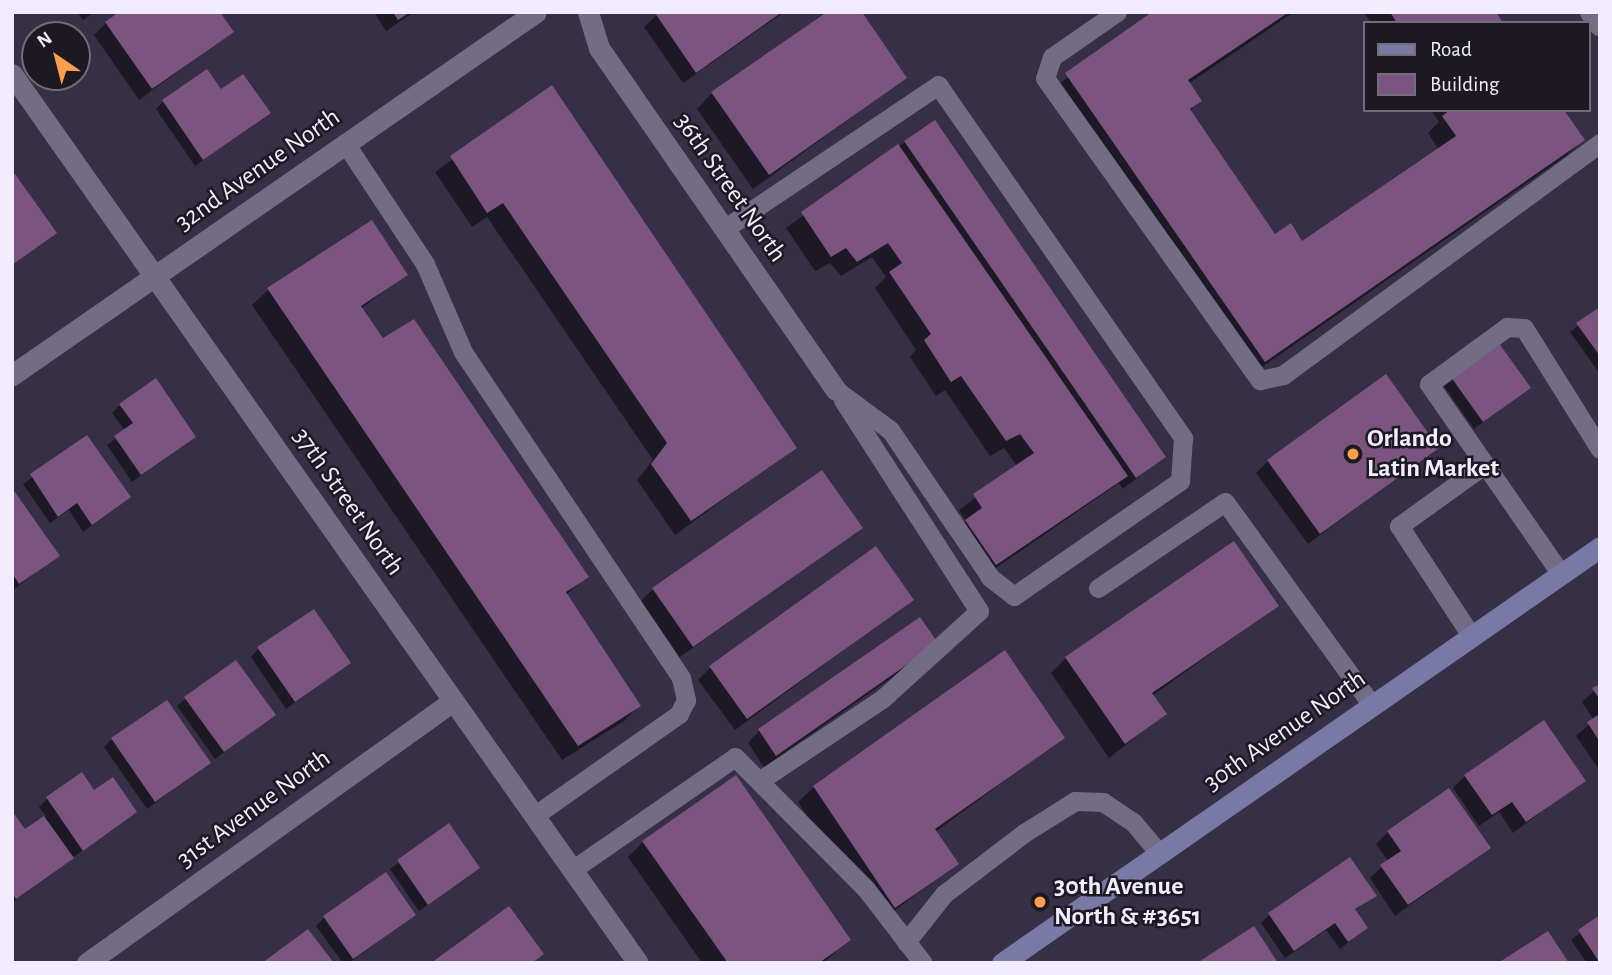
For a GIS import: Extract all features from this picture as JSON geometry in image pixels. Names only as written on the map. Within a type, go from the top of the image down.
[{"type":"street","name":"32nd Avenue North","points":[[12,375],[536,12]]},
{"type":"street","name":"36th Street North","points":[[588,12],[599,48],[836,390]]},
{"type":"street","name":"37th Street North","points":[[12,74],[638,963]]},
{"type":"street","name":"30th Avenue North","points":[[1002,963],[1600,547]]},
{"type":"street","name":"31st Avenue North","points":[[87,963],[453,701]]},
{"type":"lane","points":[[1116,12],[1052,57],[1045,78],[1260,380],[1283,375],[1600,143]]},
{"type":"lane","points":[[724,229],[938,85],[1183,438],[1180,481],[1014,596],[990,577],[890,430],[836,390]]},
{"type":"lane","points":[[345,143],[425,264],[463,352],[681,678],[686,700],[679,714],[534,816]]},
{"type":"lane","points":[[1561,574],[1429,384],[1507,327],[1524,328],[1600,449]]},
{"type":"lane","points":[[759,781],[882,699],[979,611],[836,390]]},
{"type":"lane","points":[[1472,637],[1399,526],[1484,465]]},
{"type":"lane","points":[[1098,588],[1225,502],[1371,704]]},
{"type":"lane","points":[[572,870],[735,757],[866,889],[923,963]]},
{"type":"lane","points":[[906,942],[944,894],[1024,833],[1075,801],[1103,802],[1133,822],[1159,853]]},
{"type":"building","points":[[119,12],[220,12],[234,32],[152,89],[105,22]]},
{"type":"building","points":[[393,12],[410,12],[398,20]]},
{"type":"building","points":[[657,12],[782,12],[696,73],[655,13]]},
{"type":"building","points":[[827,12],[862,12],[907,78],[769,175],[711,92]]},
{"type":"building","points":[[1152,12],[1289,12],[1188,80],[1202,101],[1190,109],[1275,234],[1291,223],[1302,241],[1456,136],[1442,116],[1447,112],[1565,112],[1585,140],[1265,362],[1065,73]]},
{"type":"building","points":[[1390,12],[1496,12],[1502,21],[1396,21]]},
{"type":"building","points":[[207,69],[221,89],[243,74],[271,113],[203,160],[162,100]]},
{"type":"building","points":[[552,85],[797,448],[691,521],[651,464],[667,443],[503,203],[487,213],[450,156]]},
{"type":"building","points":[[935,120],[1166,457],[1136,478],[904,141]]},
{"type":"building","points":[[898,144],[1128,476],[996,565],[965,520],[982,508],[973,494],[1034,453],[1020,434],[1006,441],[961,376],[951,382],[924,340],[931,334],[889,272],[902,263],[888,243],[857,262],[846,248],[831,257],[801,212]]},
{"type":"building","points":[[15,174],[57,233],[12,265],[12,176]]},
{"type":"building","points":[[372,220],[408,275],[361,306],[383,338],[414,319],[589,577],[566,592],[641,706],[578,746],[267,288]]},
{"type":"building","points":[[1600,307],[1600,356],[1576,323]]},
{"type":"building","points":[[1498,342],[1531,388],[1483,422],[1451,377]]},
{"type":"building","name":"Orlando Latin Market","points":[[1386,374],[1439,448],[1320,534],[1267,460]]},
{"type":"building","points":[[156,378],[196,437],[141,475],[114,436],[133,423],[119,404]]},
{"type":"building","points":[[87,435],[131,497],[92,525],[77,503],[58,517],[30,474]]},
{"type":"building","points":[[822,470],[863,528],[693,647],[652,588]]},
{"type":"building","points":[[12,488],[60,556],[19,584],[12,573]]},
{"type":"building","points":[[1234,541],[1279,606],[1152,693],[1167,714],[1125,744],[1065,657]]},
{"type":"building","points":[[876,546],[914,600],[747,719],[709,666]]},
{"type":"building","points":[[314,609],[351,663],[295,702],[257,647]]},
{"type":"building","points":[[920,617],[938,643],[776,756],[758,729]]},
{"type":"building","points":[[1005,650],[1065,738],[935,829],[959,864],[895,908],[813,786]]},
{"type":"building","points":[[236,660],[276,715],[224,752],[184,697]]},
{"type":"building","points":[[1600,684],[1600,700],[1592,688]]},
{"type":"building","points":[[167,700],[211,763],[155,802],[111,738]]},
{"type":"building","points":[[1600,714],[1600,742],[1587,722]]},
{"type":"building","points":[[1544,720],[1586,781],[1526,822],[1512,802],[1492,815],[1464,775]]},
{"type":"building","points":[[82,772],[94,790],[113,777],[137,812],[83,851],[46,797]]},
{"type":"building","points":[[736,775],[851,940],[819,963],[728,963],[642,841]]},
{"type":"building","points":[[1449,788],[1491,848],[1408,905],[1380,865],[1401,851],[1387,831]]},
{"type":"building","points":[[12,811],[25,829],[44,816],[74,858],[16,899],[12,893]]},
{"type":"building","points":[[449,823],[480,868],[428,905],[397,860]]},
{"type":"building","points":[[1350,857],[1377,896],[1355,909],[1368,928],[1348,942],[1335,923],[1294,951],[1268,913]]},
{"type":"building","points":[[386,872],[416,915],[353,959],[323,916]]},
{"type":"building","points":[[509,906],[544,954],[532,963],[431,963]]},
{"type":"building","points":[[1600,915],[1600,963],[1578,930]]},
{"type":"building","points":[[1254,926],[1278,963],[1197,963]]},
{"type":"building","points":[[308,929],[334,963],[262,963]]},
{"type":"building","points":[[1548,931],[1569,963],[1498,963]]},
{"type":"place","name":"Orlando Latin Market","points":[[1353,454]]},
{"type":"place","name":"30th Avenue North & #3651","points":[[1040,902]]}]
